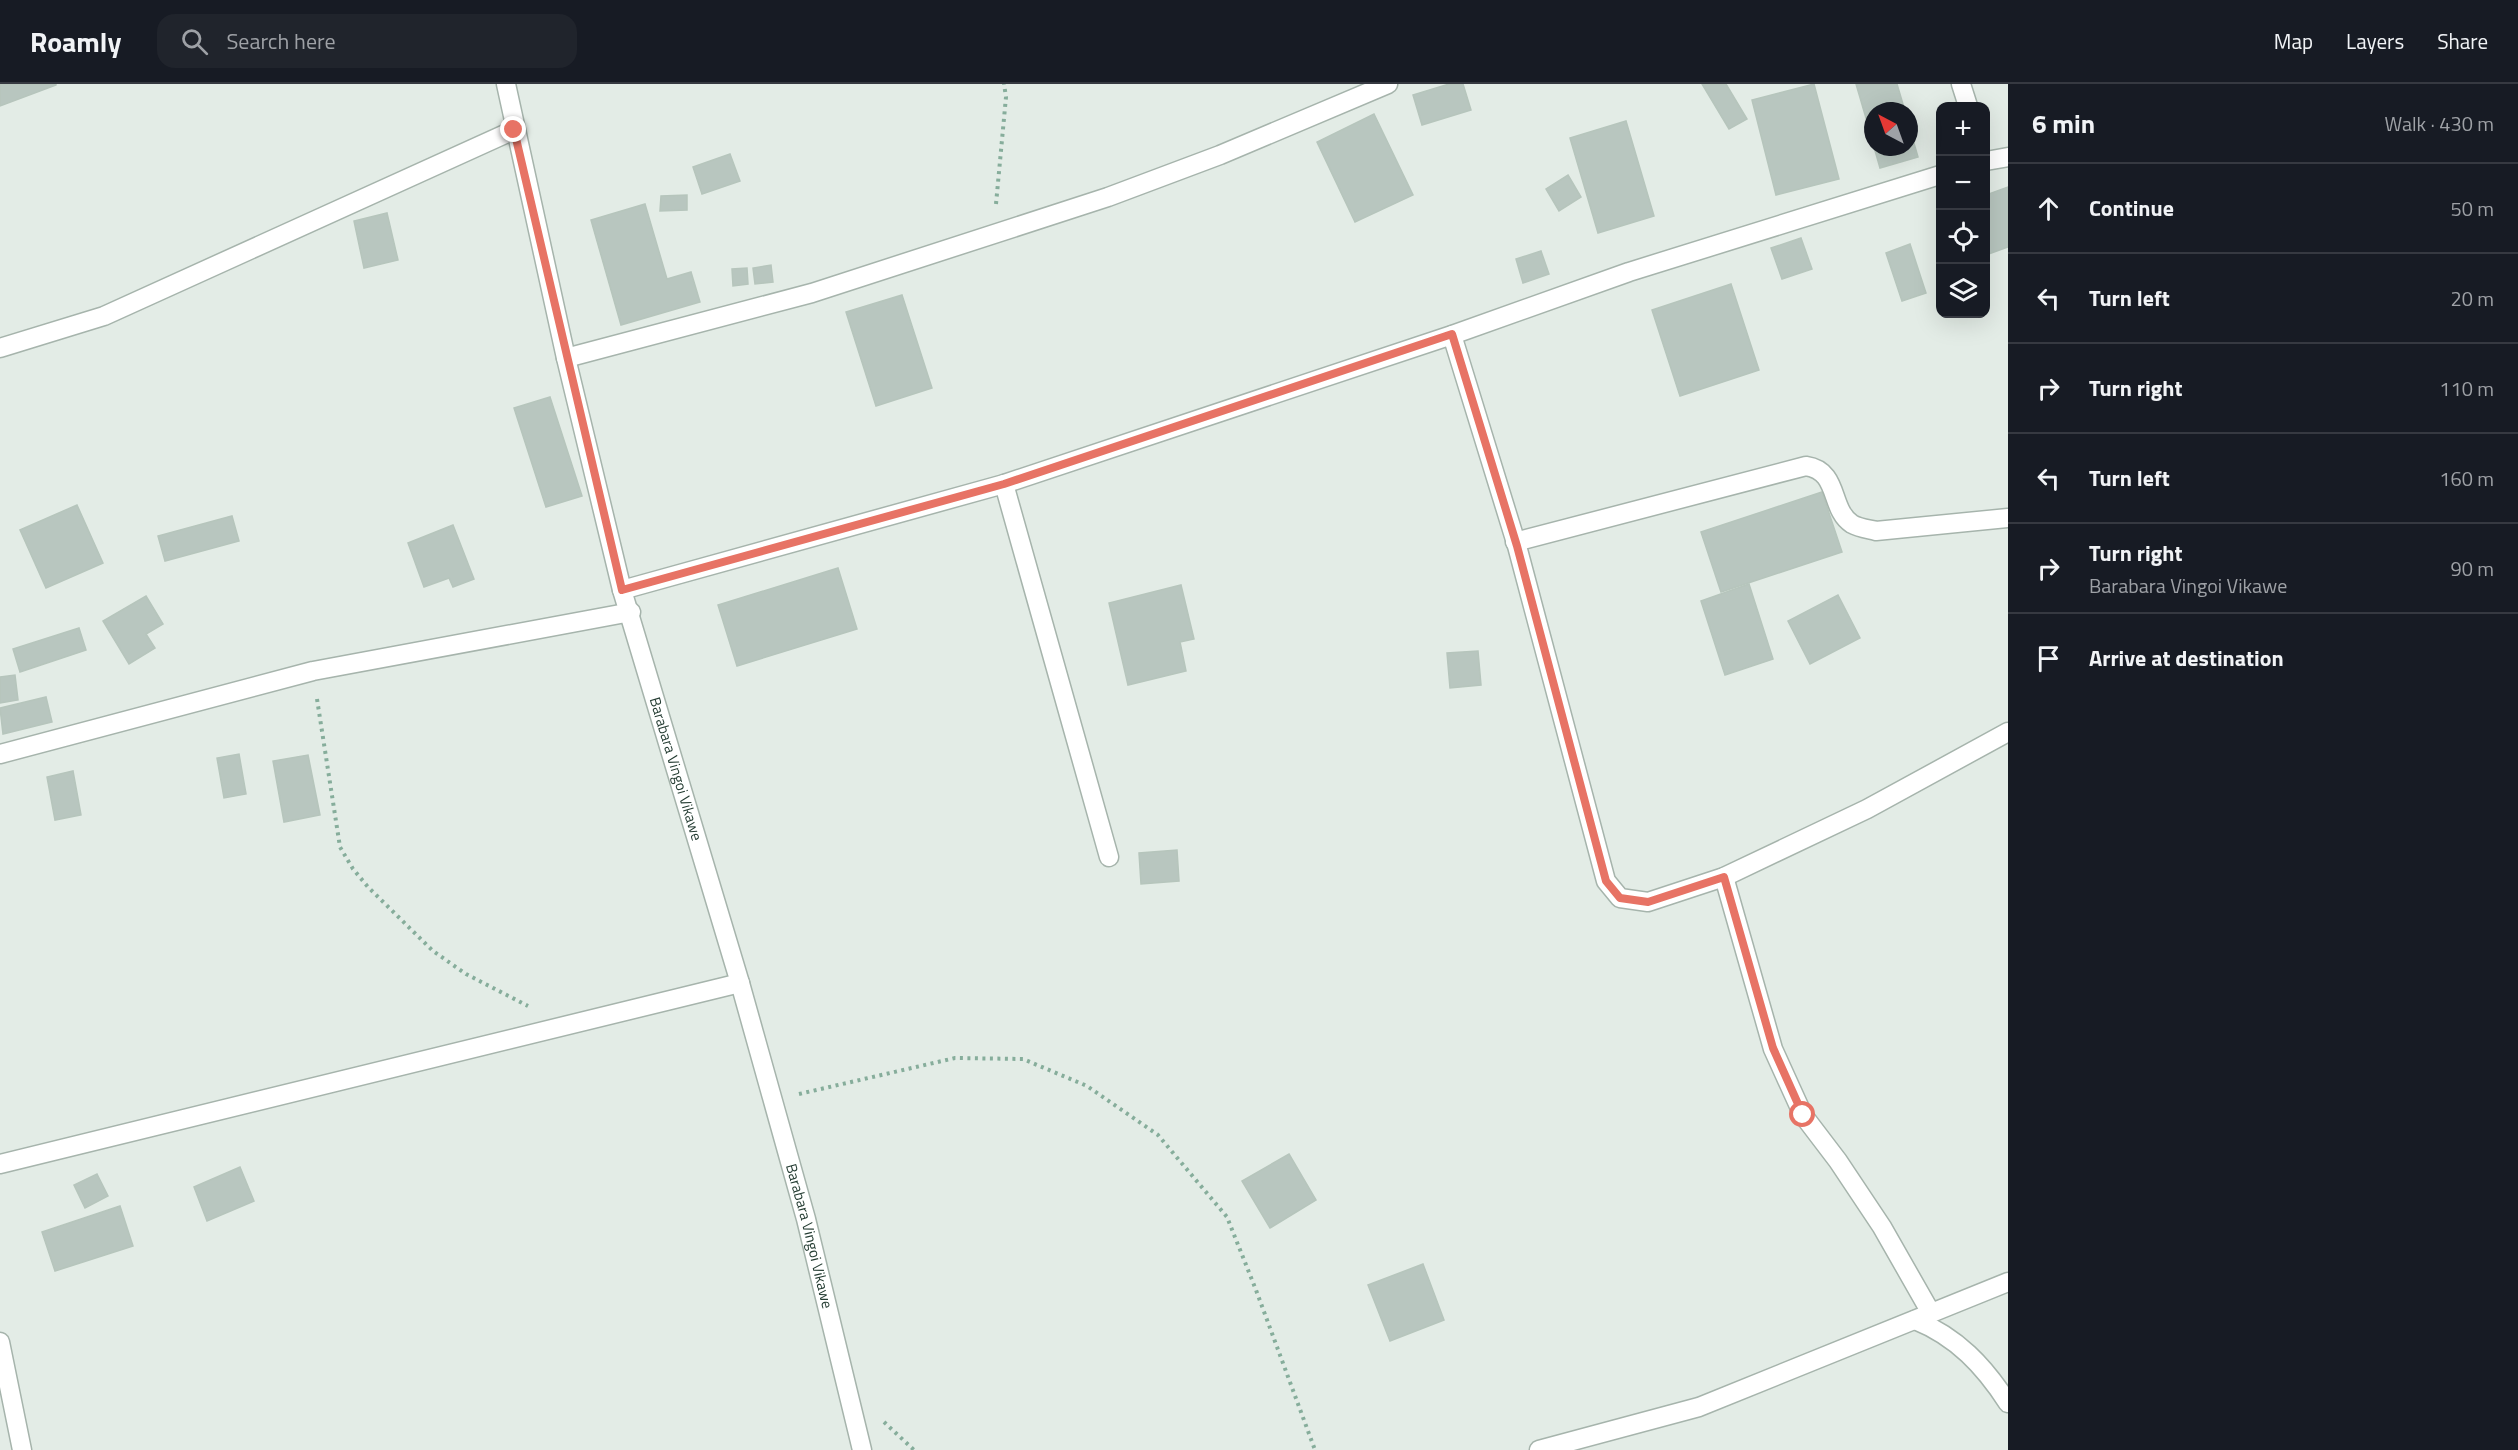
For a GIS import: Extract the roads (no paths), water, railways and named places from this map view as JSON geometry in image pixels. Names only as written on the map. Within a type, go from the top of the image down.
[{"type":"street","name":"Barabara Vingoi Vikawe","points":[[506,84],[514,130],[566,358],[622,590],[631,612],[773,1100],[806,1219],[862,1450]]},
{"type":"street","points":[[566,358],[812,293],[1108,197],[1388,84]]},
{"type":"street","points":[[1961,84],[1967,102]]},
{"type":"street","points":[[0,348],[104,316],[514,130]]},
{"type":"street","points":[[1990,160],[2008,157]]},
{"type":"street","points":[[622,590],[1004,484],[1452,334],[1629,272],[1936,177]]},
{"type":"street","points":[[1452,334],[1515,542],[1606,881],[1620,898],[1648,902],[1724,877],[1867,809],[2008,732]]},
{"type":"street","points":[[1515,542],[1806,466],[1815,467],[1824,473],[1844,516],[1851,523],[1876,531],[2008,518]]},
{"type":"street","points":[[1004,484],[1109,857]]},
{"type":"street","points":[[0,754],[313,671],[631,612]]},
{"type":"street","points":[[1724,877],[1773,1048],[1803,1115],[1838,1161],[1882,1227],[1923,1317],[1970,1353],[1990,1376],[2008,1403]]},
{"type":"street","points":[[0,1164],[740,984]]},
{"type":"street","points":[[1539,1450],[1699,1407],[2008,1282]]},
{"type":"street","points":[[0,1342],[22,1450]]}]
